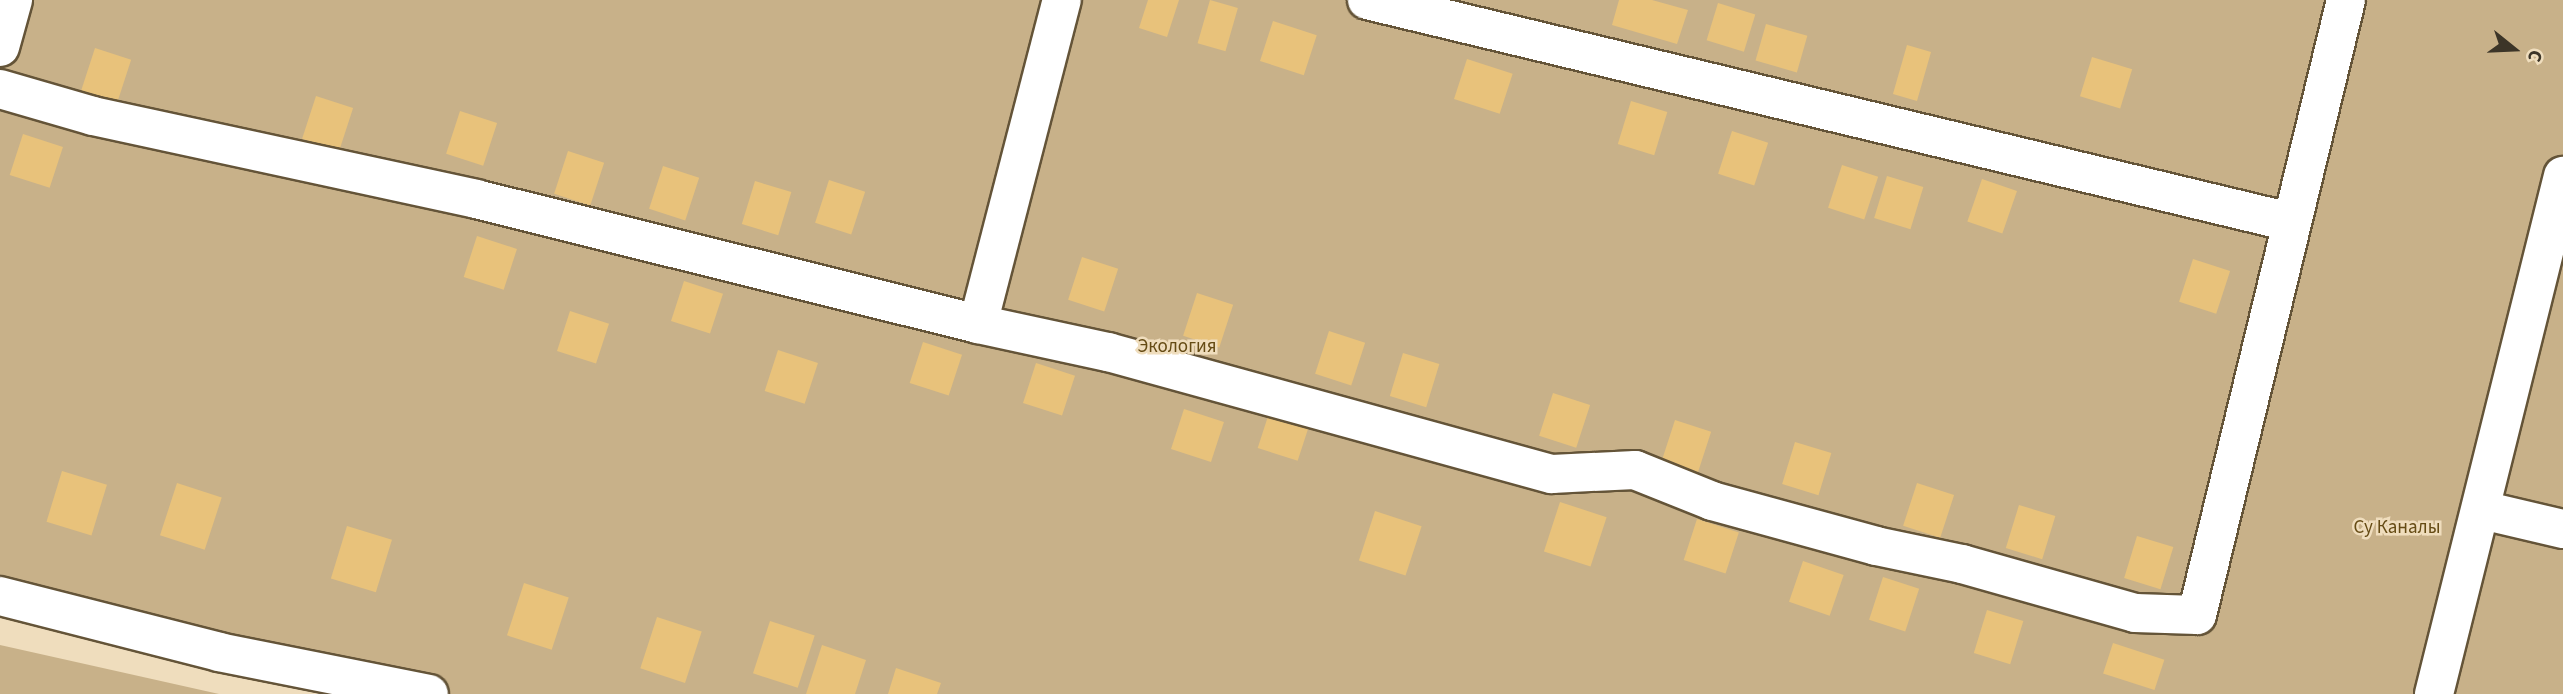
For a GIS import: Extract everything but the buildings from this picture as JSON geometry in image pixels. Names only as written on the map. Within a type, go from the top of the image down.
[{"type":"street","points":[[0,47],[13,0]]},
{"type":"street","points":[[978,324],[1062,0]]},
{"type":"street","points":[[1367,0],[2290,222]]},
{"type":"street","points":[[0,89],[93,116],[476,198],[978,324],[1108,352],[1552,474],[1635,470],[1712,501],[1876,546],[1962,564],[2135,613],[2197,615],[2290,222],[2346,0]]},
{"type":"street","points":[[2434,694],[2482,510],[2563,176]]},
{"type":"street","points":[[2482,510],[2563,529]]},
{"type":"street","points":[[2,602],[219,652],[429,694]]},
{"type":"green space","name":"Экология","points":[[0,0],[2563,0],[2563,694],[348,694],[0,612]]},
{"type":"green space","points":[[0,645],[219,694],[0,694]]},
{"type":"park label","name":"Су Каналы","points":[[2397,528]]}]
